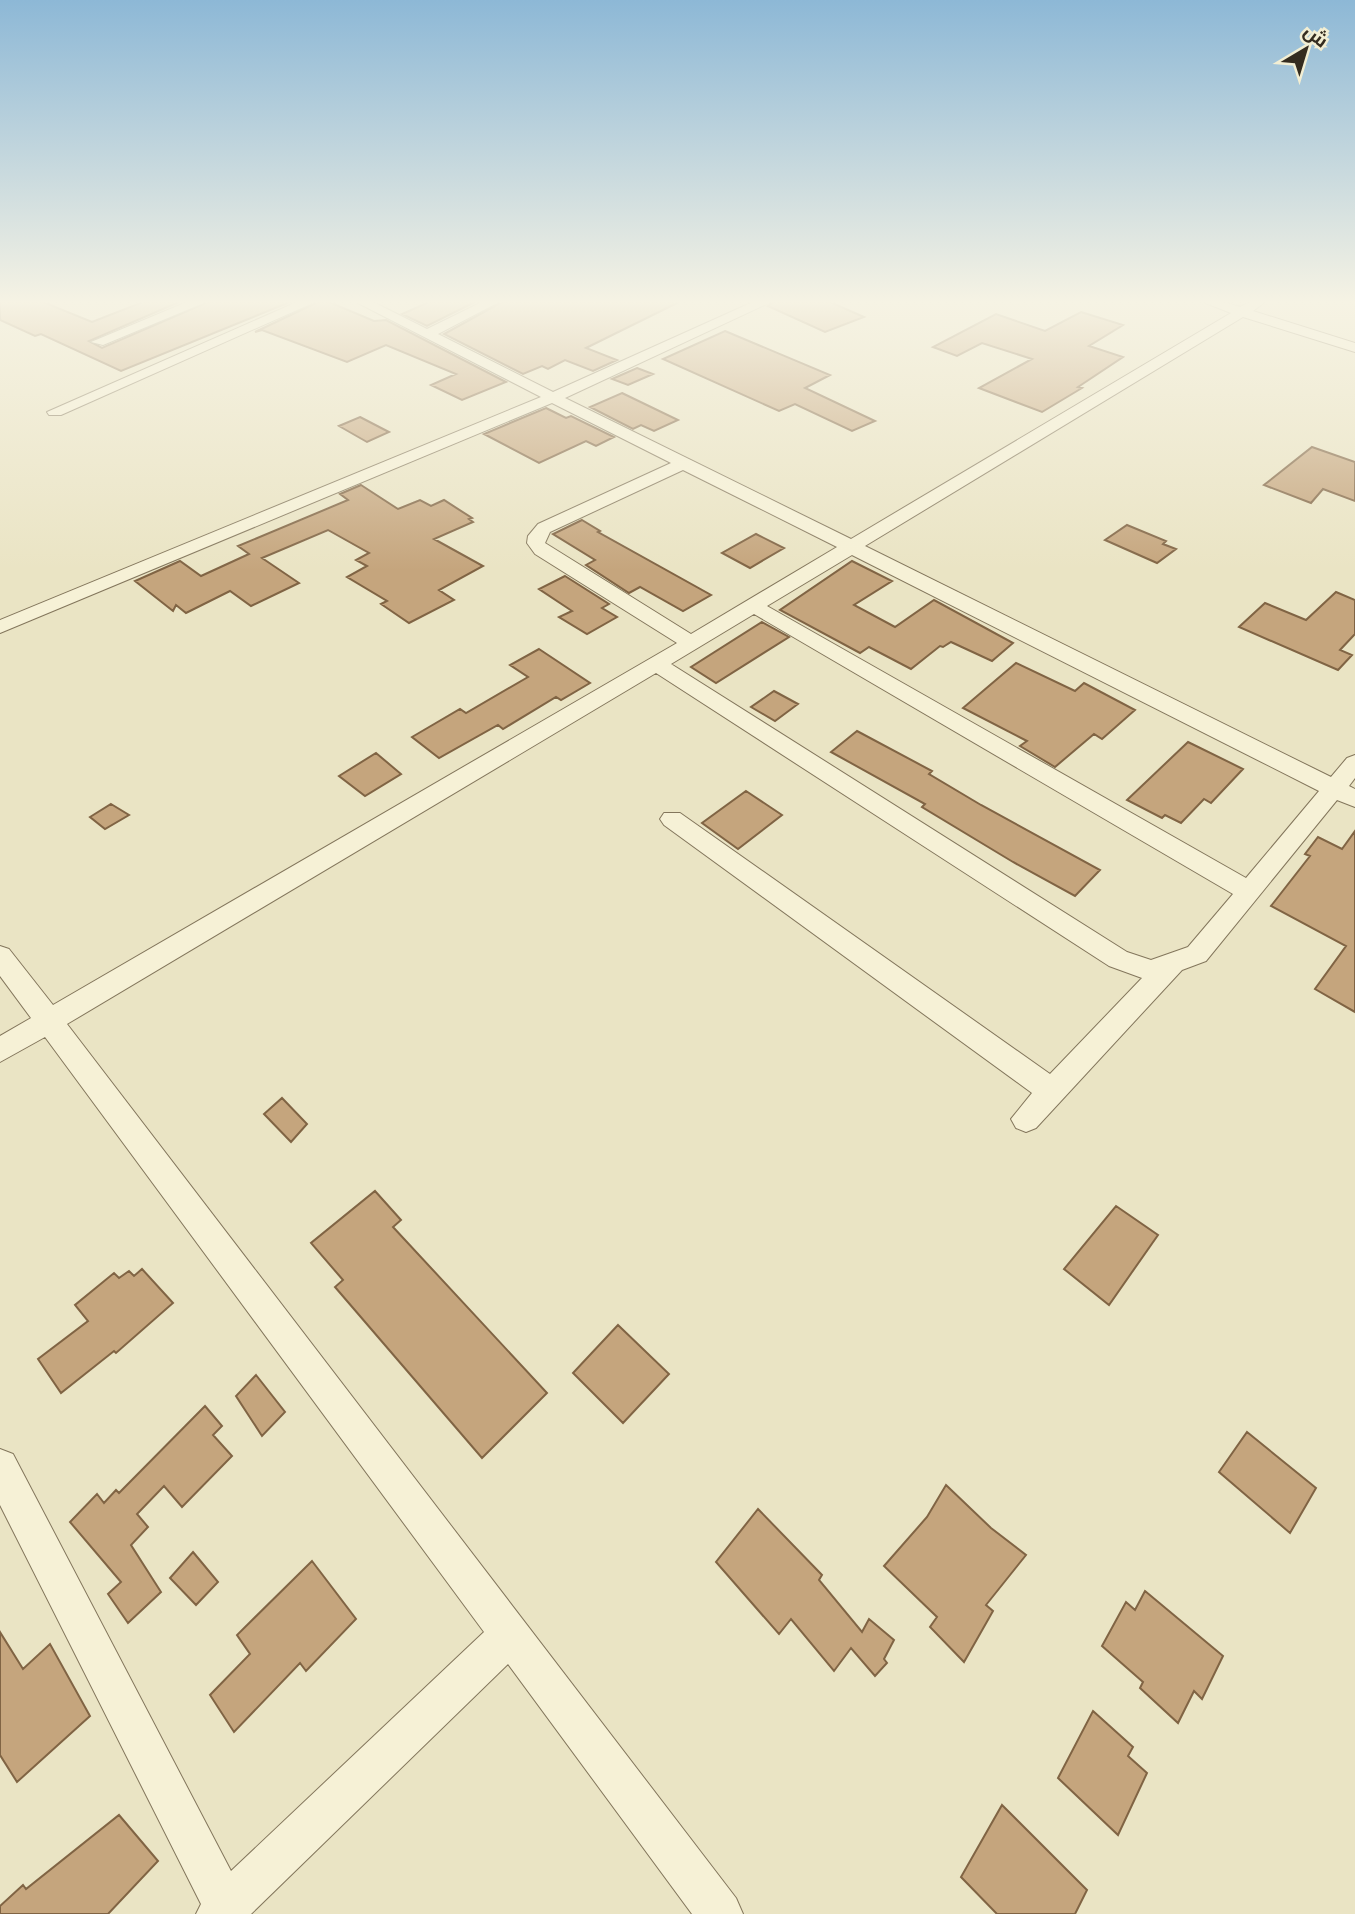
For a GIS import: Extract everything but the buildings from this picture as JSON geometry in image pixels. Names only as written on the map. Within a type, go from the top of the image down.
[{"type":"street","points":[[55,412],[103,391]]},
{"type":"street","points":[[535,391],[1355,799]]},
{"type":"street","points":[[0,627],[333,492],[567,391]]},
{"type":"street","points":[[0,1050],[657,664],[1111,391]]},
{"type":"street","points":[[682,464],[544,528],[537,536],[536,543],[541,550],[691,643]]},
{"type":"street","points":[[754,606],[1250,892]]},
{"type":"street","points":[[657,664],[1118,959],[1152,971],[1198,954],[1355,764]]},
{"type":"street","points":[[672,819],[1052,1091]]},
{"type":"street","points":[[0,956],[719,1914]]},
{"type":"street","points":[[1026,1119],[1172,964]]},
{"type":"street","points":[[0,1467],[222,1911],[509,1635]]}]
